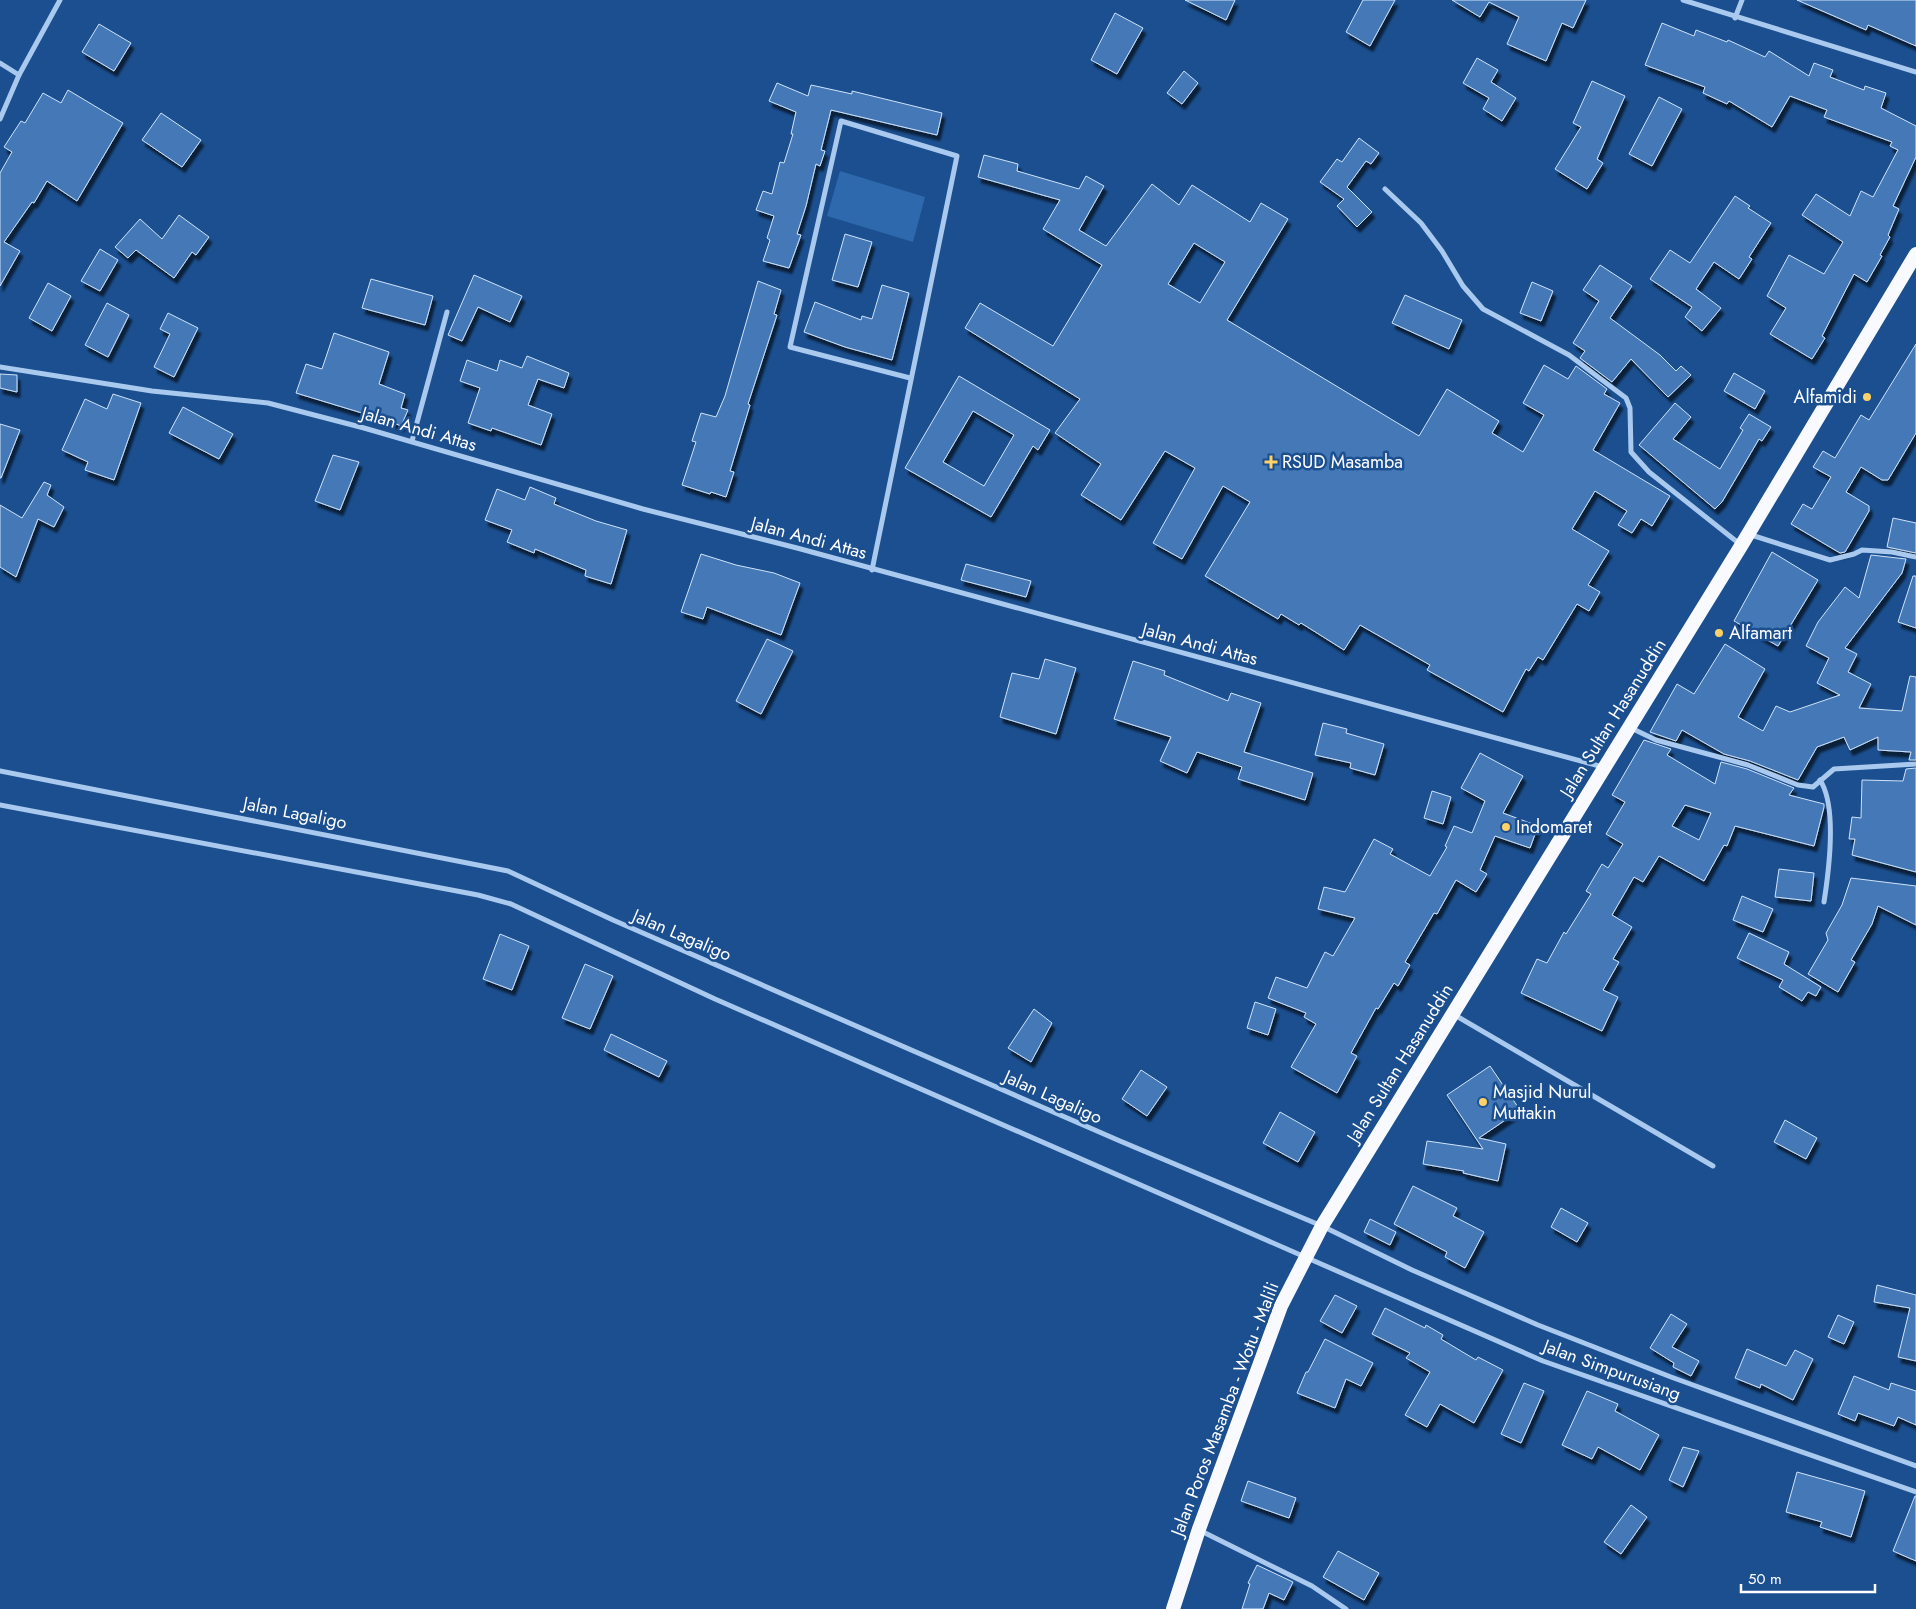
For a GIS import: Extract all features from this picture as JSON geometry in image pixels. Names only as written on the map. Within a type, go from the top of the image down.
[{"type":"highway","name":"Jalan Sultan Hasanuddin","points":[[1322,1226],[1745,540],[1916,254]]},
{"type":"highway","name":"Jalan Poros Masamba - Wotu - Malili","points":[[1173,1609],[1199,1529],[1281,1306],[1322,1226]]},
{"type":"street","points":[[0,119],[19,75],[60,0]]},
{"type":"street","points":[[1683,0],[1735,18],[1916,72]]},
{"type":"street","points":[[1735,18],[1742,0]]},
{"type":"street","points":[[0,63],[19,75]]},
{"type":"street","points":[[872,570],[957,156],[841,121],[790,346],[910,378]]},
{"type":"street","points":[[1385,189],[1421,223],[1442,250],[1463,286],[1484,309],[1569,355],[1626,398],[1630,408],[1631,452],[1649,472],[1745,540],[1830,560],[1862,550],[1892,552],[1916,557]]},
{"type":"street","points":[[412,441],[447,312]]},
{"type":"street","name":"Jalan Andi Attas","points":[[0,367],[152,391],[268,403],[412,441],[642,509],[798,548],[872,570],[1604,767]]},
{"type":"street","points":[[1630,728],[1656,740],[1748,764],[1798,785],[1814,787],[1834,769],[1916,764]]},
{"type":"street","name":"Jalan Lagaligo","points":[[0,771],[508,871],[613,920],[1120,1141],[1322,1226]]},
{"type":"street","points":[[1820,780],[1829,802],[1828,876],[1824,902]]},
{"type":"street","points":[[0,805],[259,852],[478,895],[511,904],[715,999],[1305,1257]]},
{"type":"street","points":[[1452,1014],[1713,1166]]},
{"type":"street","name":"Jalan Simpurusiang","points":[[1322,1226],[1412,1270],[1538,1325],[1671,1377],[1916,1466]]},
{"type":"street","name":"Jalan Simpurusiang","points":[[1305,1257],[1543,1361],[1916,1492]]},
{"type":"street","points":[[1199,1529],[1312,1586],[1346,1609]]},
{"type":"shaded area","points":[[840,171],[925,197],[913,242],[827,216]]},
{"type":"building","points":[[1185,0],[1235,0],[1226,20]]},
{"type":"building","points":[[1363,0],[1395,0],[1370,46],[1346,32]]},
{"type":"building","points":[[1452,0],[1586,0],[1573,28],[1562,23],[1546,61],[1507,44],[1519,17],[1489,2],[1480,17]]},
{"type":"building","points":[[1797,0],[1916,0],[1916,46],[1868,25],[1866,30]]},
{"type":"building","points":[[1115,13],[1143,28],[1117,74],[1091,60]]},
{"type":"building","points":[[1662,23],[1694,36],[1696,30],[1727,42],[1728,40],[1765,57],[1769,51],[1809,76],[1814,63],[1833,70],[1830,77],[1864,90],[1865,86],[1886,93],[1881,108],[1916,126],[1916,157],[1893,206],[1899,209],[1888,235],[1890,237],[1880,255],[1882,256],[1867,282],[1854,274],[1822,336],[1825,338],[1812,359],[1770,334],[1786,308],[1767,296],[1789,255],[1824,274],[1843,242],[1802,215],[1816,194],[1850,216],[1861,191],[1873,197],[1898,150],[1890,146],[1892,142],[1824,117],[1827,110],[1790,96],[1772,127],[1729,101],[1727,104],[1703,93],[1705,87],[1645,65]]},
{"type":"building","points":[[99,24],[131,43],[114,71],[82,52]]},
{"type":"building","points":[[1477,58],[1498,70],[1491,82],[1516,98],[1502,121],[1483,109],[1489,98],[1463,83]]},
{"type":"building","points":[[1184,71],[1198,83],[1182,104],[1167,93]]},
{"type":"building","points":[[1592,81],[1625,96],[1597,159],[1603,163],[1587,189],[1555,169],[1581,127],[1573,123]]},
{"type":"building","points":[[777,83],[808,96],[811,85],[852,94],[852,91],[942,113],[937,135],[831,110],[821,150],[825,151],[820,166],[816,164],[797,234],[801,235],[789,268],[763,261],[770,240],[767,238],[774,216],[756,210],[763,191],[772,194],[780,162],[784,163],[793,134],[791,134],[796,112],[769,101]]},
{"type":"building","points":[[68,90],[123,123],[77,201],[47,181],[34,203],[32,202],[4,242],[20,251],[0,286],[0,173],[12,152],[4,147],[21,121],[25,123],[43,93],[61,103]]},
{"type":"building","points":[[1659,97],[1682,109],[1652,166],[1629,154]]},
{"type":"building","points":[[161,113],[201,140],[182,167],[142,140]]},
{"type":"building","points":[[1359,138],[1379,153],[1371,164],[1366,161],[1347,187],[1372,212],[1357,227],[1337,206],[1344,199],[1320,182],[1337,159],[1342,162]]},
{"type":"building","points":[[984,155],[1018,164],[1017,171],[1079,189],[1086,176],[1104,186],[1079,230],[1106,246],[1152,184],[1179,205],[1192,185],[1250,222],[1261,203],[1288,219],[1227,320],[1419,436],[1447,389],[1499,421],[1492,433],[1523,452],[1544,415],[1523,403],[1544,365],[1568,379],[1576,366],[1607,389],[1604,394],[1620,403],[1593,450],[1670,496],[1652,526],[1641,519],[1632,533],[1618,525],[1627,511],[1595,491],[1572,529],[1609,551],[1588,585],[1600,592],[1589,611],[1577,604],[1543,660],[1538,657],[1529,671],[1526,669],[1503,712],[1427,670],[1430,665],[1360,625],[1344,650],[1301,623],[1299,625],[1281,614],[1278,619],[1205,576],[1250,502],[1223,486],[1182,559],[1153,543],[1195,468],[1165,451],[1121,520],[1081,495],[1101,464],[1055,433],[1080,399],[965,328],[980,303],[1053,346],[1102,265],[1043,229],[1060,200],[978,177]],"holes":[[[1194,243],[1225,262],[1200,303],[1168,284]]]},
{"type":"building","points":[[1735,196],[1750,206],[1748,208],[1771,223],[1749,257],[1752,259],[1739,279],[1714,262],[1696,289],[1721,308],[1702,331],[1685,317],[1692,307],[1650,279],[1670,250],[1690,263]]},
{"type":"building","points":[[179,215],[209,237],[196,255],[192,252],[174,278],[136,250],[128,258],[115,247],[140,219],[162,239]]},
{"type":"building","points":[[845,234],[872,242],[858,287],[832,280]]},
{"type":"building","points":[[100,249],[118,260],[100,291],[81,281]]},
{"type":"building","points":[[1600,265],[1632,286],[1610,318],[1660,355],[1676,371],[1681,366],[1691,375],[1668,397],[1631,359],[1612,382],[1580,358],[1585,351],[1573,343],[1599,301],[1583,290]]},
{"type":"building","points":[[474,275],[522,296],[510,322],[478,307],[462,341],[448,335]]},
{"type":"building","points":[[371,279],[433,296],[425,325],[362,308]]},
{"type":"building","points":[[758,281],[781,290],[774,314],[777,315],[748,404],[750,405],[730,471],[734,472],[726,497],[682,485],[696,442],[692,441],[701,413],[716,417],[725,396]]},
{"type":"building","points":[[1532,282],[1553,291],[1541,321],[1520,313]]},
{"type":"building","points":[[48,283],[71,296],[52,331],[29,318]]},
{"type":"building","points":[[882,285],[909,293],[892,360],[845,347],[804,332],[815,302],[861,320],[862,316],[872,319]]},
{"type":"building","points":[[1405,295],[1462,320],[1449,349],[1392,323]]},
{"type":"building","points":[[107,303],[129,315],[108,357],[85,345]]},
{"type":"building","points":[[168,313],[198,328],[174,377],[154,367],[170,334],[160,329]]},
{"type":"building","points":[[334,333],[389,352],[379,384],[405,394],[401,408],[408,410],[401,426],[363,410],[362,413],[296,393],[306,364],[322,369]]},
{"type":"building","points":[[1916,344],[1916,433],[1888,480],[1882,480],[1861,467],[1846,492],[1869,506],[1869,511],[1845,552],[1840,553],[1791,524],[1803,504],[1812,509],[1831,477],[1813,467],[1823,451],[1835,458],[1861,415],[1869,420]]},
{"type":"building","points":[[527,356],[569,373],[564,388],[538,379],[528,405],[552,414],[541,445],[492,428],[491,431],[468,423],[480,388],[460,381],[467,360],[497,371],[500,360],[522,368]]},
{"type":"building","points":[[1734,373],[1765,391],[1755,409],[1724,391]]},
{"type":"building","points":[[0,374],[17,375],[17,392],[0,388]]},
{"type":"building","points":[[959,376],[1050,430],[1038,450],[1033,446],[991,517],[905,468]],"holes":[[[973,411],[1014,435],[984,486],[943,462]]]},
{"type":"building","points":[[113,394],[141,403],[114,480],[85,470],[88,462],[62,450],[85,399],[107,409]]},
{"type":"building","points":[[1675,403],[1691,417],[1673,439],[1720,469],[1743,430],[1740,428],[1749,414],[1771,427],[1762,441],[1759,439],[1722,502],[1715,509],[1639,445]]},
{"type":"building","points":[[183,407],[233,434],[219,459],[169,433]]},
{"type":"building","points":[[0,424],[20,430],[1,478],[0,478]]},
{"type":"building","points":[[333,455],[359,462],[340,510],[315,501]]},
{"type":"building","points":[[44,482],[51,485],[47,495],[64,507],[54,527],[38,519],[16,577],[0,567],[0,505],[22,518]]},
{"type":"building","points":[[530,487],[556,498],[554,504],[596,521],[627,530],[611,584],[585,576],[586,570],[535,549],[534,553],[507,542],[512,530],[485,520],[497,489],[525,500]]},
{"type":"building","points":[[1893,518],[1916,523],[1916,553],[1887,547]]},
{"type":"building","points":[[1772,552],[1818,580],[1778,646],[1734,621]]},
{"type":"building","points":[[701,554],[736,565],[774,573],[800,583],[781,635],[707,607],[703,619],[681,612]]},
{"type":"building","points":[[1871,555],[1906,559],[1902,573],[1845,648],[1857,654],[1848,672],[1871,684],[1859,708],[1902,711],[1910,676],[1916,677],[1916,760],[1909,760],[1911,752],[1878,750],[1878,737],[1850,750],[1844,737],[1817,747],[1798,780],[1750,761],[1724,754],[1682,730],[1676,741],[1650,732],[1677,684],[1694,694],[1725,644],[1765,669],[1738,717],[1763,731],[1776,706],[1790,712],[1840,695],[1817,683],[1829,658],[1806,646],[1818,622],[1845,587],[1859,598]]},
{"type":"building","points":[[966,564],[1031,581],[1026,597],[961,580]]},
{"type":"building","points":[[1913,576],[1916,576],[1916,628],[1898,622]]},
{"type":"building","points":[[767,639],[793,651],[761,714],[736,701]]},
{"type":"building","points":[[1045,659],[1076,668],[1056,734],[1000,717],[1012,673],[1039,679]]},
{"type":"building","points":[[1133,661],[1165,671],[1164,675],[1228,701],[1231,693],[1261,703],[1244,752],[1313,773],[1305,800],[1238,779],[1242,767],[1197,752],[1187,773],[1160,761],[1171,737],[1114,719]]},
{"type":"building","points":[[1323,723],[1347,729],[1346,733],[1384,744],[1375,775],[1350,768],[1351,763],[1315,755]]},
{"type":"building","points":[[1644,740],[1671,749],[1667,755],[1715,784],[1721,762],[1747,769],[1794,788],[1789,795],[1824,804],[1824,807],[1814,846],[1735,826],[1727,846],[1724,845],[1704,881],[1659,856],[1643,882],[1634,877],[1612,915],[1632,927],[1613,959],[1619,962],[1603,990],[1618,997],[1602,1031],[1521,993],[1537,959],[1547,963],[1564,932],[1566,934],[1591,894],[1586,891],[1602,864],[1608,868],[1623,844],[1606,834],[1625,802],[1612,795]],"holes":[[[1685,805],[1711,813],[1699,840],[1672,826]]]},
{"type":"building","points":[[1480,753],[1523,776],[1503,813],[1538,826],[1530,848],[1495,836],[1480,870],[1487,874],[1476,892],[1456,880],[1437,914],[1434,913],[1405,962],[1410,965],[1398,986],[1394,983],[1378,1009],[1376,1008],[1351,1053],[1357,1056],[1337,1093],[1291,1067],[1316,1024],[1304,1017],[1306,1013],[1268,998],[1276,977],[1307,988],[1325,952],[1333,956],[1355,918],[1318,909],[1324,887],[1345,892],[1374,839],[1393,849],[1390,854],[1430,876],[1447,847],[1445,846],[1454,826],[1472,833],[1485,801],[1461,788]]},
{"type":"building","points":[[1916,768],[1916,872],[1852,855],[1855,839],[1849,839],[1852,817],[1861,818],[1862,780],[1903,781],[1906,769]]},
{"type":"building","points":[[1432,791],[1451,797],[1443,824],[1424,818]]},
{"type":"building","points":[[1779,869],[1814,873],[1811,901],[1775,897]]},
{"type":"building","points":[[1851,878],[1916,886],[1916,925],[1878,906],[1872,924],[1851,960],[1855,962],[1838,992],[1808,974],[1828,940],[1826,933],[1842,905]]},
{"type":"building","points":[[1742,896],[1773,909],[1763,932],[1733,920]]},
{"type":"building","points":[[1749,933],[1789,952],[1784,964],[1821,987],[1816,996],[1808,992],[1802,1001],[1779,987],[1783,980],[1737,958]]},
{"type":"building","points":[[500,934],[529,946],[512,990],[483,979]]},
{"type":"building","points":[[585,964],[613,976],[590,1029],[562,1018]]},
{"type":"building","points":[[1255,1002],[1276,1009],[1268,1035],[1247,1028]]},
{"type":"building","points":[[1034,1009],[1052,1023],[1031,1062],[1008,1048]]},
{"type":"building","points":[[611,1034],[667,1061],[659,1077],[604,1050]]},
{"type":"building","points":[[1490,1066],[1520,1110],[1479,1138],[1506,1144],[1498,1181],[1463,1173],[1464,1171],[1423,1164],[1427,1141],[1483,1149],[1447,1095]]},
{"type":"building","points":[[1141,1070],[1167,1087],[1147,1116],[1122,1099]]},
{"type":"building","points":[[1280,1112],[1315,1132],[1298,1162],[1263,1143]]},
{"type":"building","points":[[1785,1120],[1817,1138],[1806,1159],[1774,1142]]},
{"type":"building","points":[[1413,1186],[1457,1208],[1453,1216],[1484,1232],[1465,1268],[1445,1257],[1447,1252],[1394,1224]]},
{"type":"building","points":[[1561,1208],[1588,1223],[1577,1242],[1551,1227]]},
{"type":"building","points":[[1370,1219],[1396,1232],[1390,1245],[1364,1232]]},
{"type":"building","points":[[1877,1285],[1916,1295],[1916,1361],[1898,1357],[1910,1308],[1874,1302]]},
{"type":"building","points":[[1335,1295],[1357,1306],[1342,1333],[1320,1321]]},
{"type":"building","points":[[1385,1308],[1425,1328],[1426,1325],[1443,1335],[1441,1339],[1476,1360],[1478,1357],[1503,1370],[1474,1423],[1440,1404],[1427,1427],[1405,1415],[1430,1372],[1406,1358],[1410,1353],[1372,1334]]},
{"type":"building","points":[[1671,1314],[1687,1324],[1672,1347],[1699,1361],[1691,1376],[1673,1367],[1674,1363],[1650,1348]]},
{"type":"building","points":[[1838,1315],[1854,1322],[1844,1344],[1828,1337]]},
{"type":"building","points":[[1325,1339],[1373,1363],[1361,1386],[1346,1379],[1335,1408],[1297,1393],[1306,1372],[1308,1372]]},
{"type":"building","points":[[1747,1349],[1786,1366],[1795,1350],[1813,1359],[1793,1400],[1761,1384],[1760,1388],[1735,1378]]},
{"type":"building","points":[[1854,1376],[1889,1390],[1891,1383],[1916,1391],[1916,1425],[1898,1417],[1894,1426],[1858,1413],[1855,1421],[1838,1414]]},
{"type":"building","points":[[1524,1383],[1544,1391],[1521,1443],[1501,1434]]},
{"type":"building","points":[[1587,1391],[1618,1404],[1615,1411],[1659,1435],[1640,1470],[1598,1447],[1592,1459],[1562,1445]]},
{"type":"building","points":[[1683,1447],[1699,1451],[1683,1487],[1669,1480]]},
{"type":"building","points":[[1797,1472],[1865,1491],[1851,1537],[1820,1527],[1822,1522],[1786,1512]]},
{"type":"building","points":[[1248,1481],[1296,1498],[1289,1518],[1241,1501]]},
{"type":"building","points":[[1916,1496],[1916,1561],[1893,1551]]},
{"type":"building","points":[[1631,1505],[1647,1517],[1621,1554],[1604,1542]]},
{"type":"building","points":[[1338,1551],[1379,1573],[1364,1600],[1323,1577]]},
{"type":"building","points":[[1257,1565],[1293,1582],[1284,1600],[1269,1593],[1263,1609],[1242,1609],[1250,1584],[1248,1583]]},
{"type":"place","name":"Alfamidi","points":[[1867,397]]},
{"type":"place","name":"RSUD Masamba","points":[[1271,462]]},
{"type":"place","name":"Alfamart","points":[[1719,633]]},
{"type":"place","name":"Indomaret","points":[[1506,827]]},
{"type":"place","name":"Masjid Nurul Muttakin","points":[[1483,1102]]}]
